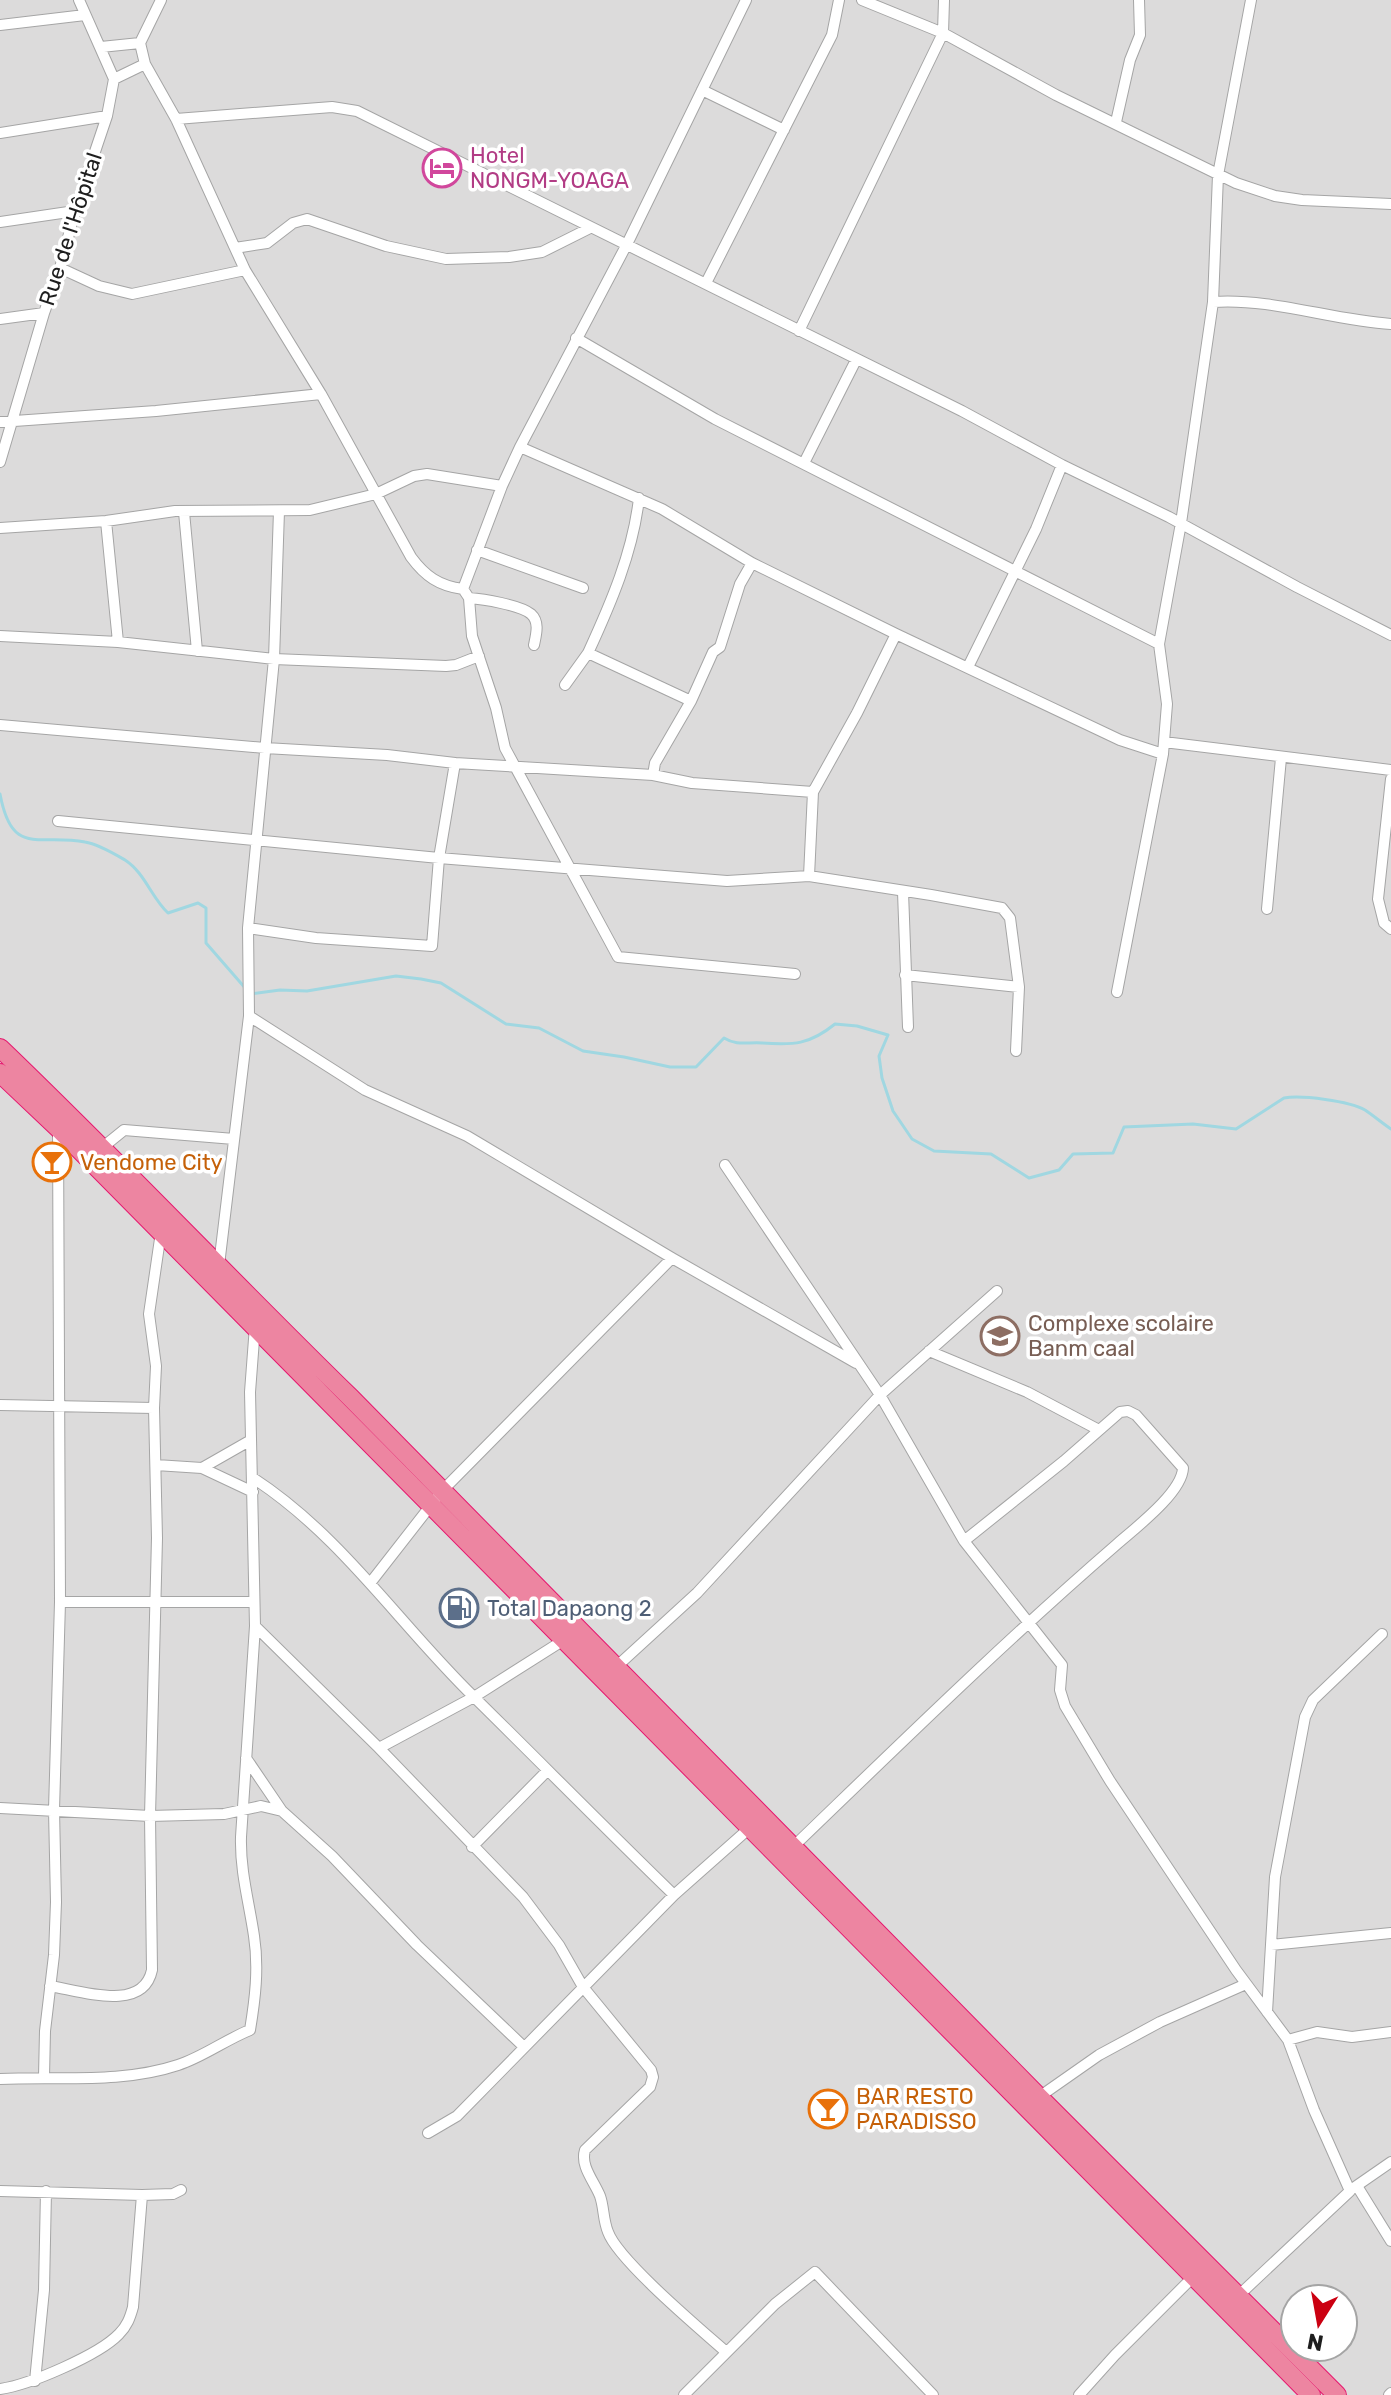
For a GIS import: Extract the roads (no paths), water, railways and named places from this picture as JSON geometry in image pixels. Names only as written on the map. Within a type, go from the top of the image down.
[{"type":"highway","points":[[0,1048],[219,1265],[259,1320]]},
{"type":"highway","points":[[0,1073],[161,1232],[259,1320],[1200,2270],[1238,2296],[1337,2395]]},
{"type":"highway","points":[[572,1634],[615,1668],[757,1822],[794,1846],[1039,2097],[1311,2395]]},
{"type":"street","points":[[79,0],[114,79],[145,64]]},
{"type":"street","points":[[161,0],[140,43],[145,64],[176,119],[245,270],[321,394],[422,572],[443,587],[531,614],[536,622],[534,645]]},
{"type":"street","points":[[746,0],[627,244],[520,447],[477,550],[466,594],[470,624],[496,708],[500,732],[514,768],[618,957],[795,974]]},
{"type":"street","points":[[706,283],[832,35],[839,0]]},
{"type":"street","points":[[862,0],[943,33],[1056,95],[1218,175],[1275,196],[1324,202],[1347,200],[1391,204]]},
{"type":"street","points":[[799,331],[943,33],[944,0]]},
{"type":"street","points":[[1116,122],[1130,60],[1140,35],[1139,0]]},
{"type":"street","points":[[1117,992],[1163,754],[1167,694],[1159,644],[1181,523],[1213,302],[1218,175],[1251,0]]},
{"type":"street","points":[[0,25],[85,15]]},
{"type":"street","points":[[101,47],[140,43]]},
{"type":"street","name":"Rue de l'Hôpital","points":[[0,462],[75,211],[107,116],[114,79]]},
{"type":"street","points":[[702,90],[784,130]]},
{"type":"street","points":[[176,119],[350,108],[962,411],[1391,635]]},
{"type":"street","points":[[0,133],[107,116]]},
{"type":"street","points":[[0,222],[75,211]]},
{"type":"street","points":[[235,248],[267,243],[293,223],[307,219],[386,246],[446,259],[509,257],[542,252],[590,228]]},
{"type":"street","points":[[60,268],[99,286],[132,294],[245,270]]},
{"type":"street","points":[[1213,302],[1252,301],[1368,323],[1391,324]]},
{"type":"street","points":[[0,319],[44,313]]},
{"type":"street","points":[[576,338],[715,419],[1159,644]]},
{"type":"street","points":[[804,463],[856,360]]},
{"type":"street","points":[[0,422],[156,411],[321,394]]},
{"type":"street","points":[[520,447],[639,498],[752,563],[896,634],[1120,740],[1163,754]]},
{"type":"street","points":[[968,667],[1015,573],[1062,465]]},
{"type":"street","points":[[0,528],[184,512],[310,510],[376,494],[414,476],[427,474],[502,486]]},
{"type":"street","points":[[565,685],[588,653],[623,570],[636,527],[639,498]]},
{"type":"street","points":[[219,1265],[249,1016],[248,928],[274,659],[279,511]]},
{"type":"street","points":[[184,512],[197,651]]},
{"type":"street","points":[[106,521],[118,642]]},
{"type":"street","points":[[477,550],[583,588]]},
{"type":"street","points":[[653,775],[655,763],[691,701],[713,652],[720,647],[740,584],[752,563]]},
{"type":"street","points":[[809,876],[813,792],[865,699],[896,634]]},
{"type":"street","points":[[0,636],[118,642],[274,659],[446,666],[479,656]]},
{"type":"street","points":[[588,653],[691,701]]},
{"type":"street","points":[[0,725],[514,768],[653,775],[692,783],[813,792]]},
{"type":"street","points":[[1164,742],[1391,770]]},
{"type":"street","points":[[1267,909],[1281,758]]},
{"type":"street","points":[[248,928],[316,938],[432,946],[439,858],[455,763]]},
{"type":"street","points":[[1391,779],[1389,823],[1378,899],[1384,923],[1391,929]]},
{"type":"street","points":[[58,821],[439,858],[727,881],[809,876],[931,895],[1006,911],[1010,918],[1019,987],[1016,1051]]},
{"type":"street","points":[[903,892],[908,1027]]},
{"type":"street","points":[[905,975],[1019,987]]},
{"type":"street","points":[[249,1016],[365,1090],[467,1136],[857,1364]]},
{"type":"street","points":[[44,2077],[55,1915],[54,1810],[60,1602],[58,1128]]},
{"type":"street","points":[[103,1147],[124,1130],[234,1139]]},
{"type":"street","points":[[725,1165],[880,1395],[964,1541],[1062,1665],[1060,1690],[1065,1706],[1110,1781],[1246,1984],[1288,2040],[1314,2110],[1354,2188],[1391,2241]]},
{"type":"street","points":[[50,1986],[118,1997],[132,1995],[148,1983],[152,1970],[150,1816],[156,1602],[156,1366],[149,1302],[161,1232]]},
{"type":"street","points":[[371,1582],[436,1498],[672,1258]]},
{"type":"street","points":[[615,1668],[697,1593],[880,1395],[997,1291]]},
{"type":"street","points":[[0,2079],[125,2077],[162,2070],[189,2061],[250,2030],[256,1971],[254,1937],[241,1868],[255,1626],[250,1392],[259,1320]]},
{"type":"street","points":[[929,1351],[1027,1392],[1099,1430]]},
{"type":"street","points":[[0,1405],[154,1408]]},
{"type":"street","points":[[794,1846],[1027,1622],[1154,1512],[1183,1473],[1183,1468],[1136,1415],[1128,1411],[1120,1412],[964,1541]]},
{"type":"street","points":[[202,1468],[251,1440]]},
{"type":"street","points":[[156,1465],[202,1468],[253,1492]]},
{"type":"street","points":[[253,1478],[296,1507],[371,1582],[474,1697],[674,1895]]},
{"type":"street","points":[[60,1602],[254,1602]]},
{"type":"street","points":[[255,1626],[379,1748],[531,1907],[559,1945],[583,1987],[651,2070],[653,2077],[650,2087],[583,2154],[585,2164],[599,2195],[607,2232],[613,2242],[637,2269],[725,2351]]},
{"type":"street","points":[[379,1748],[474,1697],[572,1634]]},
{"type":"street","points":[[1267,2012],[1275,1877],[1305,1717],[1313,1700],[1382,1634]]},
{"type":"street","points":[[246,1758],[282,1811],[332,1856],[417,1945],[523,2046]]},
{"type":"street","points":[[472,1847],[547,1771]]},
{"type":"street","points":[[0,1808],[150,1816],[224,1814],[261,1806],[282,1811]]},
{"type":"street","points":[[428,2133],[457,2116],[674,1895],[757,1822]]},
{"type":"street","points":[[1271,1945],[1391,1933]]},
{"type":"street","points":[[1039,2097],[1099,2055],[1160,2022],[1246,1984]]},
{"type":"street","points":[[1288,2040],[1317,2032],[1352,2037],[1391,2032]]},
{"type":"street","points":[[1238,2296],[1354,2188],[1391,2162]]},
{"type":"street","points":[[0,2191],[142,2195],[173,2194],[181,2190]]},
{"type":"street","points":[[35,2381],[44,2290],[46,2191]]},
{"type":"street","points":[[0,2389],[35,2381],[117,2337],[129,2322],[133,2307],[142,2195]]},
{"type":"street","points":[[1079,2395],[1200,2270]]},
{"type":"street","points":[[684,2395],[775,2304],[815,2272],[933,2395]]},
{"type":"waterway","points":[[0,794],[5,814],[20,835],[29,839],[85,842],[110,852],[132,865],[168,913],[198,903],[206,908],[206,943],[246,989]]},
{"type":"waterway","points":[[251,994],[280,990],[307,991],[396,976],[421,979],[441,983],[506,1024],[539,1028],[583,1051],[670,1067],[696,1067],[724,1038],[738,1043],[792,1043],[809,1040],[835,1024],[857,1026],[888,1035],[879,1056],[882,1078],[893,1111],[912,1139],[934,1151],[991,1154],[1029,1178],[1059,1170],[1073,1154],[1113,1153],[1124,1127],[1193,1124],[1236,1129],[1284,1098],[1313,1098],[1348,1104],[1365,1110],[1391,1129]]},
{"type":"place","name":"Hotel NONGM-YOAGA","points":[[442,168]]},
{"type":"place","name":"Vendome City","points":[[52,1162]]},
{"type":"place","name":"Complexe scolaire Banm caal","points":[[1000,1336]]},
{"type":"place","name":"Total Dapaong 2","points":[[459,1608]]},
{"type":"place","name":"BAR RESTO PARADISSO","points":[[828,2109]]}]
